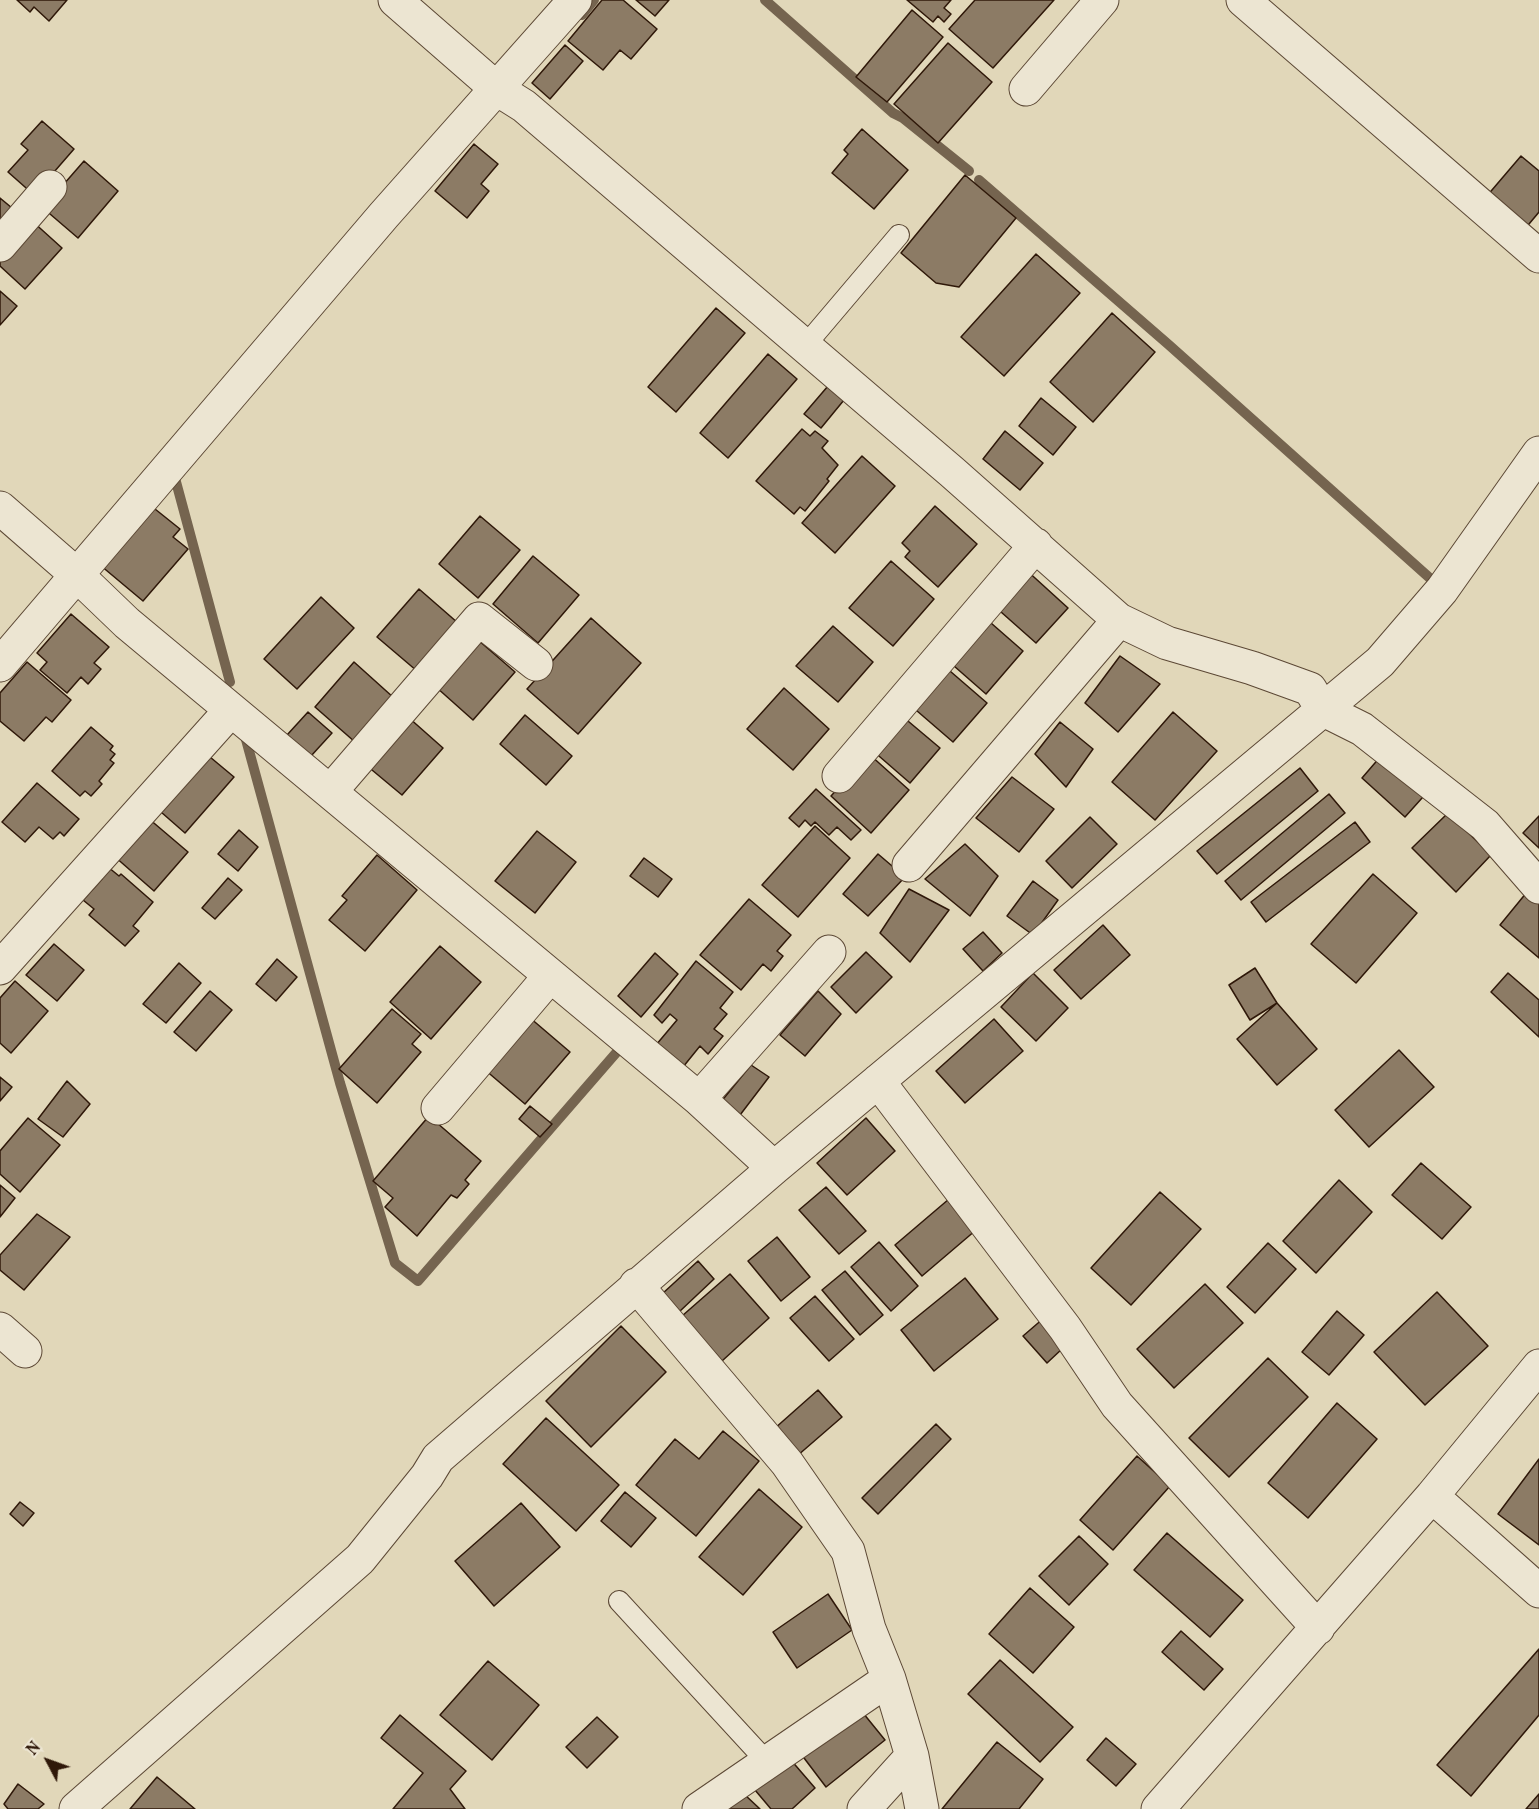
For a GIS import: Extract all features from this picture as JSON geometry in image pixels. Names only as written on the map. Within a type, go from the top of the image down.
[{"type":"street","points":[[0,665],[384,215],[575,0]]},
{"type":"street","points":[[1026,89],[1102,0]]},
{"type":"street","points":[[1243,0],[1539,256]]},
{"type":"street","points":[[400,2],[497,89],[524,106],[1036,545],[1119,620],[1167,643],[1252,668],[1310,689],[1323,709],[1362,729],[1485,825],[1539,887]]},
{"type":"street","points":[[0,245],[51,187]]},
{"type":"street","points":[[76,1809],[360,1559],[427,1476],[438,1458],[774,1168],[1380,662],[1442,590],[1539,453]]},
{"type":"street","points":[[0,508],[77,574],[127,623],[699,1099],[774,1168]]},
{"type":"street","points":[[840,776],[1036,545]]},
{"type":"street","points":[[330,792],[478,619],[536,664]]},
{"type":"street","points":[[909,865],[1119,620]]},
{"type":"street","points":[[0,968],[231,710]]},
{"type":"street","points":[[699,1099],[830,952]]},
{"type":"street","points":[[438,1108],[550,976]]},
{"type":"street","points":[[878,1081],[1065,1329],[1087,1365],[1117,1405],[1318,1628]]},
{"type":"street","points":[[636,1285],[787,1463],[848,1551],[869,1629],[889,1679],[912,1756],[922,1809]]},
{"type":"street","points":[[0,1329],[25,1352]]},
{"type":"street","points":[[1158,1809],[1432,1496],[1539,1366]]},
{"type":"street","points":[[1432,1496],[1539,1591]]},
{"type":"street","points":[[699,1809],[889,1679]]},
{"type":"street","points":[[864,1809],[912,1756]]},
{"type":"lane","points":[[804,347],[899,235]]},
{"type":"lane","points":[[620,1601],[767,1762]]},
{"type":"building","points":[[17,0],[67,0],[49,21],[34,7],[30,12]]},
{"type":"building","points":[[602,0],[623,0],[657,29],[631,59],[620,50],[603,70],[568,41]]},
{"type":"building","points":[[636,0],[669,0],[655,16]]},
{"type":"building","points":[[907,0],[951,0],[944,8],[951,14],[944,22],[938,16],[933,22]]},
{"type":"building","points":[[975,0],[1054,0],[993,68],[949,29]]},
{"type":"building","points":[[912,10],[943,37],[887,102],[856,77]]},
{"type":"building","points":[[948,43],[992,82],[938,143],[894,104]]},
{"type":"building","points":[[565,45],[583,61],[550,99],[532,83]]},
{"type":"building","points":[[42,121],[74,149],[34,195],[8,172],[28,150],[21,144]]},
{"type":"building","points":[[862,129],[908,170],[874,209],[832,173],[848,154],[844,150]]},
{"type":"building","points":[[474,144],[498,164],[481,184],[489,191],[467,218],[435,191]]},
{"type":"building","points":[[1521,156],[1539,171],[1539,212],[1524,230],[1486,197]]},
{"type":"building","points":[[84,161],[118,191],[78,238],[43,208]]},
{"type":"building","points":[[965,175],[1016,218],[959,287],[936,283],[901,253]]},
{"type":"building","points":[[0,198],[12,208],[0,232]]},
{"type":"building","points":[[31,220],[62,248],[25,289],[0,266],[0,254]]},
{"type":"building","points":[[1036,254],[1080,293],[1004,376],[961,337]]},
{"type":"building","points":[[0,291],[17,306],[0,325]]},
{"type":"building","points":[[716,308],[745,333],[676,412],[648,387]]},
{"type":"building","points":[[1112,313],[1155,352],[1093,422],[1050,382]]},
{"type":"building","points":[[768,354],[797,379],[728,458],[700,433]]},
{"type":"building","points":[[828,386],[844,400],[821,428],[804,414]]},
{"type":"building","points":[[1041,398],[1076,427],[1053,455],[1019,426]]},
{"type":"building","points":[[802,429],[810,436],[815,431],[828,441],[822,448],[838,465],[827,479],[829,481],[805,511],[800,507],[794,514],[756,481]]},
{"type":"building","points":[[1005,431],[1043,463],[1020,490],[983,459]]},
{"type":"building","points":[[862,456],[895,486],[835,553],[802,523]]},
{"type":"building","points":[[150,505],[180,529],[173,537],[188,549],[143,601],[100,565]]},
{"type":"building","points":[[935,506],[977,544],[938,587],[905,557],[910,551],[902,543]]},
{"type":"building","points":[[480,516],[520,550],[478,598],[439,564]]},
{"type":"building","points":[[533,556],[579,595],[538,643],[493,604]]},
{"type":"building","points":[[891,561],[934,599],[893,646],[849,608]]},
{"type":"building","points":[[1024,568],[1068,608],[1036,643],[992,604]]},
{"type":"building","points":[[419,589],[458,623],[417,671],[377,637]]},
{"type":"building","points":[[321,597],[354,628],[297,689],[264,659]]},
{"type":"building","points":[[71,614],[109,647],[94,663],[101,669],[88,684],[81,677],[67,693],[40,670],[47,662],[37,653]]},
{"type":"building","points":[[591,618],[641,663],[578,734],[527,689]]},
{"type":"building","points":[[991,623],[1023,651],[986,694],[946,659]]},
{"type":"building","points":[[833,626],[873,662],[838,702],[796,666]]},
{"type":"building","points":[[477,639],[515,672],[473,720],[436,687]]},
{"type":"building","points":[[1120,656],[1160,684],[1118,732],[1085,703]]},
{"type":"building","points":[[27,662],[71,700],[52,722],[46,717],[24,741],[0,721],[0,693]]},
{"type":"building","points":[[354,662],[394,698],[355,742],[315,707]]},
{"type":"building","points":[[943,665],[987,703],[953,742],[909,704]]},
{"type":"building","points":[[784,688],[829,729],[793,770],[747,729]]},
{"type":"building","points":[[308,712],[332,733],[311,756],[287,735]]},
{"type":"building","points":[[1173,712],[1217,751],[1155,820],[1112,782]]},
{"type":"building","points":[[525,715],[572,756],[546,785],[500,744]]},
{"type":"building","points":[[902,716],[940,748],[910,783],[872,750]]},
{"type":"building","points":[[408,717],[443,748],[402,795],[366,765]]},
{"type":"building","points":[[1060,722],[1093,749],[1066,787],[1035,754]]},
{"type":"building","points":[[91,727],[113,746],[110,750],[115,754],[110,760],[114,763],[99,781],[102,784],[91,796],[85,791],[80,796],[52,771]]},
{"type":"building","points":[[1387,749],[1431,788],[1405,817],[1362,778]]},
{"type":"building","points":[[869,754],[909,790],[871,833],[831,796]]},
{"type":"building","points":[[210,757],[234,777],[185,833],[161,812]]},
{"type":"building","points":[[1300,768],[1318,791],[1217,874],[1197,851]]},
{"type":"building","points":[[1012,777],[1054,809],[1019,852],[976,818]]},
{"type":"building","points":[[37,783],[79,819],[64,836],[60,832],[53,839],[39,827],[25,842],[2,822]]},
{"type":"building","points":[[816,789],[861,830],[851,840],[837,827],[829,835],[815,822],[811,826],[805,820],[799,827],[789,818]]},
{"type":"building","points":[[1329,794],[1345,813],[1241,900],[1225,881]]},
{"type":"building","points":[[1448,813],[1491,855],[1456,892],[1412,848]]},
{"type":"building","points":[[1539,816],[1539,848],[1523,833]]},
{"type":"building","points":[[1090,817],[1117,844],[1072,888],[1046,861]]},
{"type":"building","points":[[148,818],[188,852],[154,891],[114,856]]},
{"type":"building","points":[[1355,822],[1370,842],[1266,922],[1251,902]]},
{"type":"building","points":[[815,826],[850,858],[798,917],[762,885]]},
{"type":"building","points":[[239,830],[258,847],[238,871],[218,854]]},
{"type":"building","points":[[537,831],[576,862],[535,913],[495,881]]},
{"type":"building","points":[[965,844],[998,876],[970,916],[925,879]]},
{"type":"building","points":[[878,854],[905,877],[868,916],[843,894]]},
{"type":"building","points":[[377,855],[417,890],[365,951],[329,920],[347,900],[342,896]]},
{"type":"building","points":[[644,858],[672,879],[658,897],[630,876]]},
{"type":"building","points":[[108,867],[119,876],[121,874],[153,902],[133,926],[139,931],[125,946],[89,915],[94,909],[83,900],[102,879],[99,876]]},
{"type":"building","points":[[1373,874],[1417,913],[1356,983],[1311,944]]},
{"type":"building","points":[[228,878],[242,890],[215,919],[202,908]]},
{"type":"building","points":[[1033,881],[1058,900],[1033,935],[1007,916]]},
{"type":"building","points":[[909,889],[949,910],[910,962],[880,933]]},
{"type":"building","points":[[1527,892],[1539,902],[1539,958],[1500,925]]},
{"type":"building","points":[[749,899],[791,935],[777,951],[783,956],[771,971],[763,964],[741,990],[700,955]]},
{"type":"building","points":[[1103,925],[1130,955],[1081,999],[1054,970]]},
{"type":"building","points":[[983,932],[1002,953],[983,971],[963,949]]},
{"type":"building","points":[[54,944],[84,970],[57,1001],[26,975]]},
{"type":"building","points":[[440,946],[481,982],[431,1039],[390,1002]]},
{"type":"building","points":[[866,952],[892,977],[856,1013],[831,987]]},
{"type":"building","points":[[655,953],[678,974],[641,1017],[618,996]]},
{"type":"building","points":[[277,959],[297,977],[276,1001],[256,984]]},
{"type":"building","points":[[696,961],[733,992],[720,1008],[727,1014],[714,1029],[723,1036],[708,1054],[700,1046],[683,1067],[656,1045],[677,1020],[670,1014],[662,1023],[654,1015]]},
{"type":"building","points":[[179,963],[201,983],[166,1023],[143,1004]]},
{"type":"building","points":[[1255,968],[1277,1003],[1250,1020],[1229,985]]},
{"type":"building","points":[[1033,973],[1068,1008],[1036,1041],[1001,1007]]},
{"type":"building","points":[[1508,973],[1539,1000],[1539,1037],[1491,992]]},
{"type":"building","points":[[15,981],[48,1011],[11,1053],[0,1043],[0,998]]},
{"type":"building","points":[[210,991],[232,1010],[196,1051],[174,1032]]},
{"type":"building","points":[[818,991],[841,1014],[805,1056],[780,1035]]},
{"type":"building","points":[[1277,1003],[1317,1049],[1277,1085],[1237,1039]]},
{"type":"building","points":[[392,1009],[421,1034],[412,1044],[421,1052],[377,1103],[339,1069]]},
{"type":"building","points":[[529,1017],[570,1052],[525,1104],[484,1069]]},
{"type":"building","points":[[994,1019],[1023,1051],[965,1103],[936,1071]]},
{"type":"building","points":[[1399,1050],[1434,1087],[1369,1147],[1335,1110]]},
{"type":"building","points":[[751,1065],[769,1077],[740,1115],[720,1103]]},
{"type":"building","points":[[0,1077],[12,1087],[0,1101]]},
{"type":"building","points":[[67,1081],[90,1104],[63,1137],[38,1119]]},
{"type":"building","points":[[530,1106],[552,1124],[540,1137],[519,1119]]},
{"type":"building","points":[[429,1116],[481,1161],[465,1180],[469,1184],[457,1198],[451,1195],[417,1236],[385,1207],[393,1198],[373,1181]]},
{"type":"building","points":[[28,1118],[60,1145],[20,1192],[0,1174],[0,1151]]},
{"type":"building","points":[[866,1118],[895,1151],[847,1195],[817,1163]]},
{"type":"building","points":[[1421,1163],[1471,1207],[1442,1239],[1392,1195]]},
{"type":"building","points":[[1339,1180],[1372,1212],[1316,1273],[1283,1241]]},
{"type":"building","points":[[0,1185],[15,1198],[0,1217]]},
{"type":"building","points":[[826,1187],[866,1231],[839,1254],[799,1210]]},
{"type":"building","points":[[1160,1192],[1201,1229],[1131,1305],[1091,1268]]},
{"type":"building","points":[[949,1199],[976,1230],[922,1276],[895,1245]]},
{"type":"building","points":[[37,1214],[70,1237],[24,1290],[0,1270],[0,1255]]},
{"type":"building","points":[[777,1237],[810,1277],[781,1301],[748,1261]]},
{"type":"building","points":[[879,1242],[918,1286],[891,1311],[851,1267]]},
{"type":"building","points":[[1268,1243],[1296,1269],[1255,1313],[1227,1287]]},
{"type":"building","points":[[698,1261],[714,1279],[679,1312],[662,1294]]},
{"type":"building","points":[[845,1271],[883,1315],[860,1335],[822,1290]]},
{"type":"building","points":[[730,1274],[769,1318],[722,1361],[682,1316]]},
{"type":"building","points":[[965,1278],[998,1319],[934,1371],[901,1330]]},
{"type":"building","points":[[1205,1284],[1243,1323],[1174,1388],[1137,1349]]},
{"type":"building","points":[[1437,1292],[1488,1346],[1425,1405],[1374,1352]]},
{"type":"building","points":[[815,1296],[854,1339],[829,1361],[790,1318]]},
{"type":"building","points":[[1052,1311],[1063,1348],[1047,1363],[1023,1336]]},
{"type":"building","points":[[1337,1311],[1364,1335],[1329,1375],[1302,1352]]},
{"type":"building","points":[[621,1326],[666,1372],[591,1447],[546,1401]]},
{"type":"building","points":[[1268,1358],[1308,1397],[1229,1477],[1189,1438]]},
{"type":"building","points":[[818,1390],[842,1417],[797,1456],[774,1429]]},
{"type":"building","points":[[1337,1403],[1377,1439],[1308,1518],[1268,1483]]},
{"type":"building","points":[[546,1418],[619,1485],[576,1531],[503,1464]]},
{"type":"building","points":[[936,1424],[951,1439],[878,1514],[862,1498]]},
{"type":"building","points":[[723,1431],[759,1461],[696,1536],[636,1485],[675,1439],[699,1459]]},
{"type":"building","points":[[1137,1456],[1170,1486],[1113,1550],[1080,1520]]},
{"type":"building","points":[[1539,1459],[1539,1545],[1498,1514]]},
{"type":"building","points":[[759,1489],[802,1527],[743,1595],[699,1557]]},
{"type":"building","points":[[625,1492],[656,1518],[631,1547],[601,1521]]},
{"type":"building","points":[[20,1502],[34,1513],[23,1526],[10,1514]]},
{"type":"building","points":[[521,1503],[560,1547],[494,1606],[455,1561]]},
{"type":"building","points":[[1167,1533],[1243,1600],[1210,1637],[1134,1570]]},
{"type":"building","points":[[1079,1536],[1108,1564],[1069,1605],[1039,1576]]},
{"type":"building","points":[[1030,1588],[1074,1627],[1033,1673],[989,1634]]},
{"type":"building","points":[[828,1594],[852,1630],[797,1668],[773,1632]]},
{"type":"building","points":[[1181,1631],[1223,1669],[1204,1690],[1162,1652]]},
{"type":"building","points":[[1539,1649],[1539,1715],[1471,1796],[1437,1765]]},
{"type":"building","points":[[1000,1660],[1073,1727],[1040,1762],[968,1694]]},
{"type":"building","points":[[488,1661],[539,1705],[492,1760],[440,1715]]},
{"type":"building","points":[[859,1708],[885,1740],[826,1787],[801,1754]]},
{"type":"building","points":[[400,1715],[466,1771],[450,1789],[465,1809],[393,1809],[423,1773],[381,1738]]},
{"type":"building","points":[[597,1717],[618,1737],[587,1768],[566,1747]]},
{"type":"building","points":[[1106,1738],[1136,1764],[1116,1786],[1087,1760]]},
{"type":"building","points":[[997,1742],[1043,1779],[1019,1809],[942,1809]]},
{"type":"building","points":[[790,1759],[815,1788],[792,1809],[771,1809],[755,1790]]},
{"type":"building","points":[[157,1777],[195,1809],[130,1809]]},
{"type":"building","points":[[18,1784],[44,1804],[38,1809],[8,1809],[4,1804]]},
{"type":"building","points":[[744,1794],[760,1809],[729,1809]]},
{"type":"building","points":[[1539,1794],[1539,1809],[1526,1809]]},
{"type":"waterway","points":[[582,15],[594,0]]},
{"type":"waterway","points":[[765,0],[893,113],[903,118],[969,171]]},
{"type":"waterway","points":[[979,180],[1169,345],[1432,580]]},
{"type":"waterway","points":[[179,472],[175,478],[230,682]]},
{"type":"waterway","points":[[245,736],[340,1083],[395,1263],[418,1281],[616,1053]]}]
